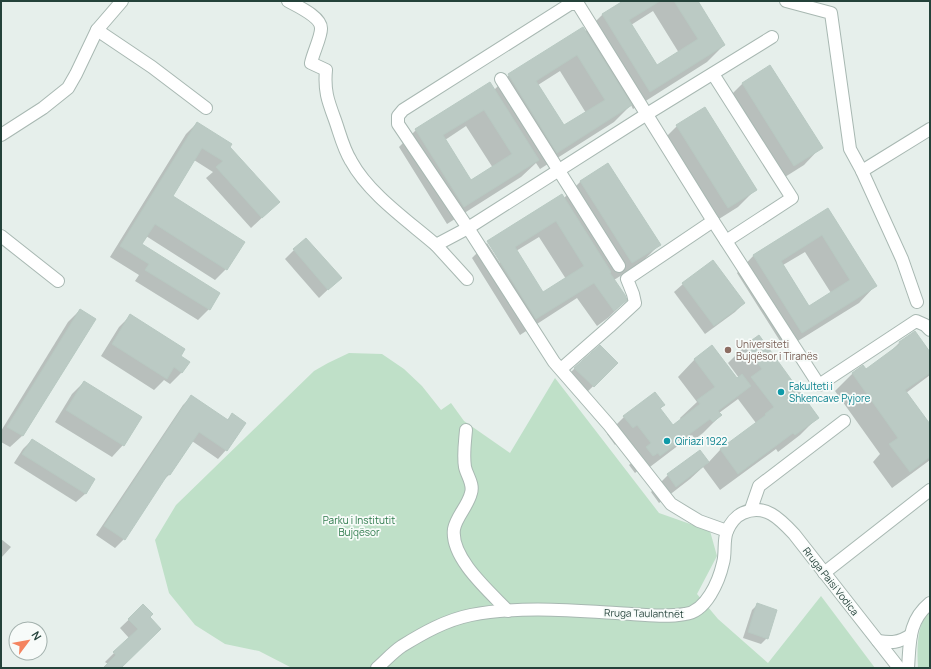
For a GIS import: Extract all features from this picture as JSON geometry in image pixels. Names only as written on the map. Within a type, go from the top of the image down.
[{"type":"street","points":[[1,135],[43,108],[68,88],[97,30],[122,1]]},
{"type":"street","points":[[288,1],[316,18],[321,23],[322,29],[311,62],[326,70],[326,95],[340,137],[351,162],[369,187],[436,245],[467,279]]},
{"type":"street","points":[[786,1],[831,13],[850,149],[862,171],[902,259],[917,302]]},
{"type":"street","points":[[844,421],[759,486],[751,509],[740,514],[733,521],[727,531],[699,521],[671,504],[608,425],[554,362],[468,228],[398,124],[398,116],[403,110],[489,54],[570,4],[578,4],[726,241],[819,385],[916,320],[930,330]]},
{"type":"street","points":[[97,30],[146,63],[206,108]]},
{"type":"street","points":[[436,245],[468,228],[647,114],[772,38]]},
{"type":"street","points":[[713,74],[792,198],[726,241]]},
{"type":"street","points":[[501,80],[619,266]]},
{"type":"street","points":[[862,171],[930,129]]},
{"type":"street","points":[[560,369],[635,303],[627,279],[714,221]]},
{"type":"street","points":[[1,236],[58,281]]},
{"type":"street","points":[[466,430],[464,452],[465,467],[471,483],[472,493],[454,528],[454,540],[465,563],[508,611]]},
{"type":"street","points":[[824,573],[930,490]]},
{"type":"street","name":"Rruga Paisi Vodica","points":[[751,509],[762,510],[773,515],[784,523],[899,668]]},
{"type":"street","name":"Rruga Taulantnët","points":[[377,668],[401,647],[421,635],[445,623],[470,616],[508,611],[592,611],[671,615],[687,614],[699,608],[708,599],[723,564],[727,531]]},
{"type":"street","points":[[908,668],[913,625],[916,617],[930,603]]},
{"type":"street","points":[[878,641],[901,641],[911,635]]},
{"type":"green space","name":"Parku i Institutit Bujqësor","points":[[349,353],[382,354],[404,369],[422,386],[441,410],[451,403],[464,421],[510,453],[555,378],[659,513],[710,531],[717,556],[697,594],[718,619],[768,663],[821,596],[875,668],[292,668],[259,651],[225,644],[195,625],[169,593],[155,540],[176,505],[314,371]]},
{"type":"green space","points":[[930,611],[930,668],[918,668],[918,638],[925,616]]},
{"type":"building","points":[[623,1],[660,1],[629,20],[657,65],[698,39],[674,1],[698,1],[725,45],[650,92],[602,14]]},
{"type":"building","points":[[583,27],[632,105],[557,153],[508,74]],"holes":[[[577,55],[605,100],[564,125],[536,81]]]},
{"type":"building","points":[[770,65],[823,148],[794,166],[742,83]]},
{"type":"building","points":[[490,82],[539,160],[464,207],[415,129]],"holes":[[[484,110],[512,154],[471,180],[443,135]]]},
{"type":"building","points":[[705,107],[757,190],[728,208],[676,125]]},
{"type":"building","points":[[197,122],[232,144],[230,147],[280,202],[262,218],[216,167],[223,161],[202,148],[173,196],[245,242],[227,270],[155,224],[142,244],[220,293],[210,310],[145,270],[149,264],[120,246]]},
{"type":"building","points":[[608,163],[661,245],[632,263],[580,181]]},
{"type":"building","points":[[562,194],[627,300],[614,311],[594,283],[536,319],[487,241]],"holes":[[[556,221],[584,266],[543,292],[515,247]]]},
{"type":"building","points":[[828,208],[877,286],[802,333],[753,255]],"holes":[[[822,235],[850,280],[809,306],[781,261]]]},
{"type":"building","points":[[306,238],[342,278],[328,290],[293,249]]},
{"type":"building","points":[[713,260],[745,303],[714,326],[682,283]]},
{"type":"building","points":[[80,309],[96,319],[23,436],[7,427]]},
{"type":"building","points":[[130,314],[185,349],[181,356],[190,362],[182,373],[174,367],[167,379],[112,344]]},
{"type":"building","points":[[915,331],[930,352],[930,373],[905,390],[930,424],[930,457],[910,472],[889,444],[898,438],[852,373],[863,365],[866,369]]},
{"type":"building","name":"Fakulteti i Shkencave Pyjore","points":[[759,335],[819,418],[795,435],[793,433],[738,474],[720,449],[766,415],[765,414],[774,407],[751,377],[762,369],[745,345]]},
{"type":"building","points":[[600,345],[618,363],[594,387],[574,368]]},
{"type":"building","name":"Qiriazi 1922","points":[[712,345],[737,378],[742,374],[751,386],[718,411],[722,415],[713,422],[710,419],[660,456],[658,453],[653,456],[646,447],[651,443],[637,425],[633,428],[623,416],[655,392],[665,405],[660,408],[673,425],[700,404],[697,400],[715,387],[694,359]]},
{"type":"building","points":[[84,381],[142,417],[124,446],[66,410]]},
{"type":"building","points":[[191,395],[228,420],[232,413],[246,423],[227,451],[199,432],[170,475],[168,474],[125,540],[104,526]]},
{"type":"building","points":[[32,439],[95,479],[86,494],[22,454]]},
{"type":"building","points":[[700,450],[709,462],[676,487],[667,474]]},
{"type":"building","points":[[757,603],[777,610],[768,639],[748,632]]},
{"type":"building","points":[[143,604],[153,614],[150,617],[161,629],[121,668],[103,668],[116,655],[113,652],[138,629],[128,619]]},
{"type":"place","name":"Universiteti Bujqësor i Tiranës","points":[[728,350]]},
{"type":"place","name":"Fakulteti i Shkencave Pyjore","points":[[781,392]]},
{"type":"place","name":"Qiriazi 1922","points":[[667,441]]}]
